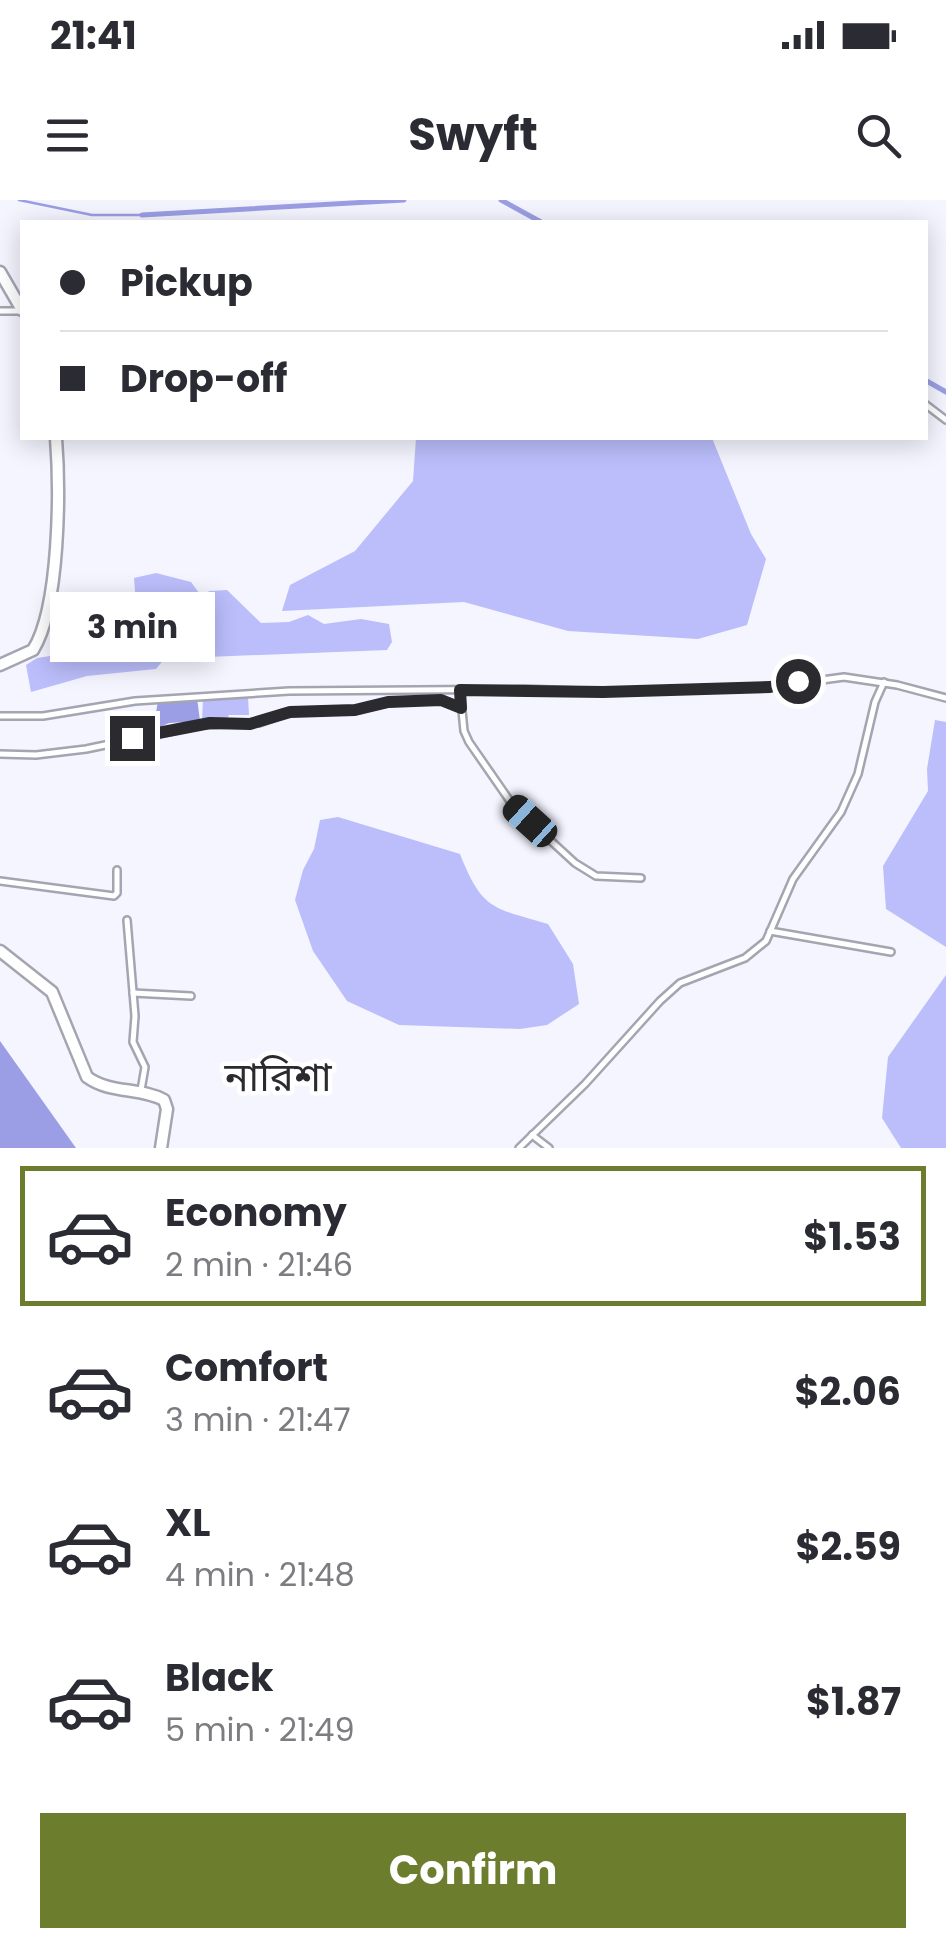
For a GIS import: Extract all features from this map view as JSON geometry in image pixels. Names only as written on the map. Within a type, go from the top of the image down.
[{"type":"main road","points":[[0,272],[20,307]]},
{"type":"main road","points":[[0,665],[32,650],[47,605],[59,522],[56,440]]},
{"type":"main road","points":[[0,950],[52,992],[87,1076],[111,1088],[161,1098],[166,1103],[161,1148]]},
{"type":"street","points":[[0,716],[43,716],[110,704],[290,691],[603,692],[770,687],[844,678],[884,682],[946,698]]},
{"type":"street","points":[[518,1148],[680,983],[745,958],[766,941],[793,879],[841,812],[858,774],[875,702],[884,682]]},
{"type":"street","points":[[460,690],[464,731],[469,742],[514,808],[574,863],[596,876],[641,878]]},
{"type":"street","points":[[0,754],[36,755],[201,724],[259,723],[290,712],[355,710],[388,702],[441,700],[461,708]]},
{"type":"street","points":[[0,881],[114,896],[117,870]]},
{"type":"street","points":[[127,920],[133,1042],[145,1067],[141,1093]]},
{"type":"street","points":[[770,930],[891,952]]},
{"type":"street","points":[[133,994],[191,996]]},
{"type":"street","points":[[532,1135],[549,1148]]},
{"type":"shaded area","points":[[416,440],[713,440],[751,534],[766,559],[747,625],[698,639],[568,631],[464,602],[282,611],[290,585],[355,551],[413,481]]},
{"type":"shaded area","points":[[156,573],[191,582],[199,593],[197,604],[209,591],[227,590],[261,623],[289,622],[308,615],[324,624],[361,619],[389,624],[392,642],[387,650],[207,657],[174,654],[156,669],[87,676],[31,692],[26,665],[37,658],[128,644],[138,632],[134,578]]},
{"type":"shaded area","points":[[203,697],[248,697],[249,715],[229,715],[226,722],[202,722]]},
{"type":"shaded area","points":[[197,698],[200,721],[169,723],[153,730],[158,701]]},
{"type":"shaded area","points":[[935,720],[946,722],[946,947],[886,909],[883,866],[928,791],[927,769]]},
{"type":"shaded area","points":[[338,817],[460,854],[483,897],[502,910],[548,924],[573,964],[579,1004],[547,1025],[520,1029],[399,1025],[347,1001],[313,951],[295,900],[320,820]]},
{"type":"shaded area","points":[[946,975],[946,1148],[901,1148],[882,1118],[888,1057]]},
{"type":"shaded area","points":[[0,1041],[76,1148],[0,1148]]},
{"type":"waterway","points":[[19,200],[92,215],[142,215]]},
{"type":"waterway","points":[[142,215],[404,200]]},
{"type":"waterway","points":[[501,200],[537,220]]},
{"type":"waterway","points":[[928,382],[946,392]]},
{"type":"district","name":"নারিশা","points":[[278,1077]]},
{"type":"route","points":[[132,738],[210,723],[259,723],[290,712],[355,710],[388,702],[441,700],[461,708],[460,690],[603,692],[770,687],[798,681]]}]
